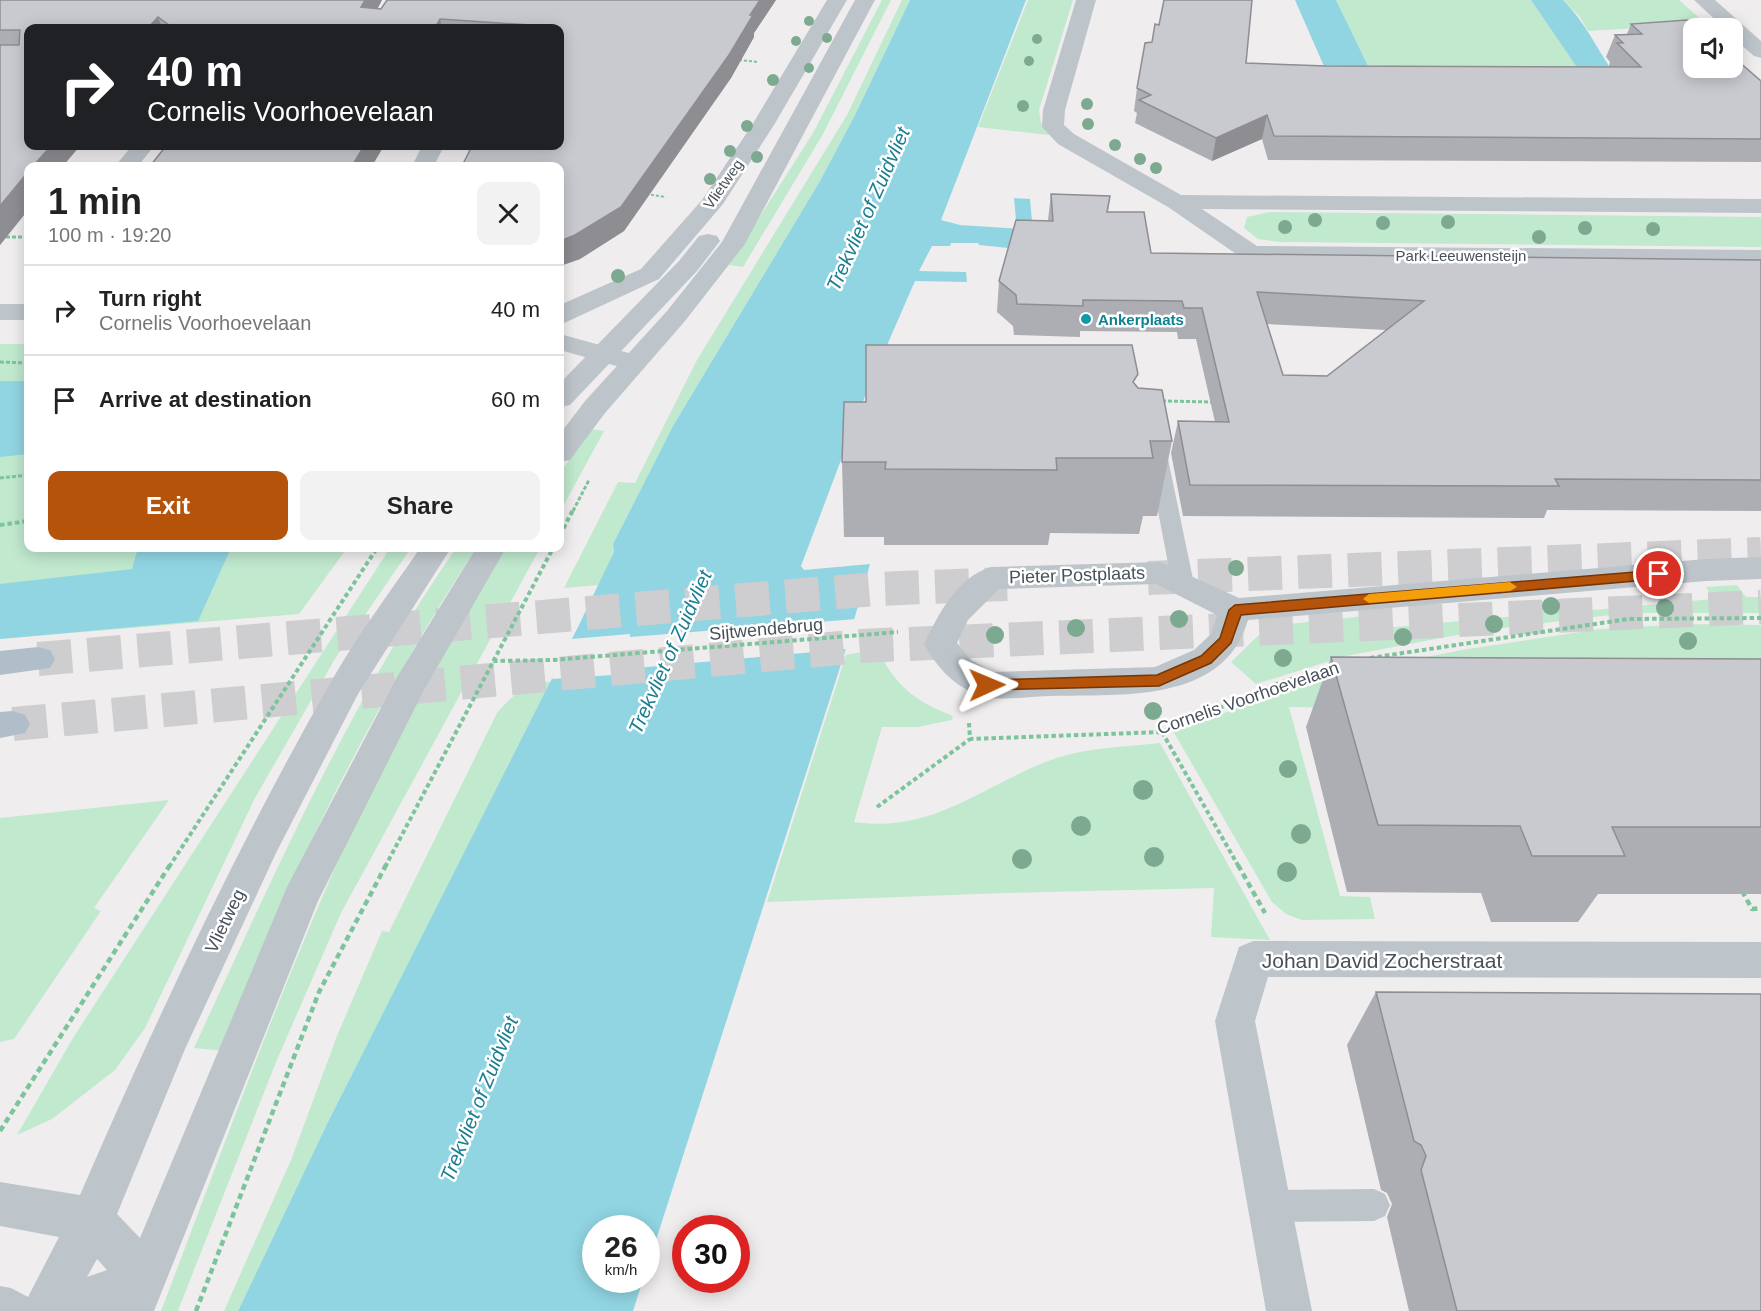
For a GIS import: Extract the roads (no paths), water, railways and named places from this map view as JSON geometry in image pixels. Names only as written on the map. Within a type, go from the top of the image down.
[{"type":"main road","points":[[0,663],[38,659]]},
{"type":"street","name":"Vlietweg","points":[[564,313],[577,305],[650,274],[711,204],[763,125],[837,0]]},
{"type":"street","name":"Vlietweg","points":[[564,448],[595,407],[676,316],[733,244],[865,0]]},
{"type":"street","name":"Park Leeuwensteijn","points":[[1086,0],[1054,110],[1053,127],[1066,139],[1176,202],[1251,253],[1761,257]]},
{"type":"street","points":[[1704,0],[1761,52]]},
{"type":"street","name":"Vlietweg","points":[[564,395],[688,266],[788,144]]},
{"type":"street","points":[[129,162],[140,150]]},
{"type":"street","name":"Park Leeuwensteijn","points":[[1176,202],[1761,206]]},
{"type":"street","points":[[13,312],[24,297]]},
{"type":"street","points":[[564,343],[634,363]]},
{"type":"street","name":"Vlietweg","points":[[46,1311],[92,1220],[166,1044],[260,848],[345,687],[433,552]]},
{"type":"street","points":[[138,1295],[300,898],[409,686],[489,552]]},
{"type":"street","points":[[1235,610],[1706,570],[1761,568]]},
{"type":"street","name":"Pieter Postplaats","points":[[1160,573],[1235,610],[1226,640],[1206,659],[1159,681],[987,685],[959,669],[940,644],[955,613],[991,578],[1160,573]]},
{"type":"street","name":"Johan David Zocherstraat","points":[[1289,1311],[1235,1021],[1253,959],[1761,960]]},
{"type":"street","points":[[0,1204],[92,1220],[138,1295]]},
{"type":"street","points":[[60,1311],[138,1295]]},
{"type":"street","points":[[0,1309],[11,1311]]},
{"type":"lane","points":[[1149,401],[1184,584]]},
{"type":"lane","points":[[1133,456],[1158,457]]},
{"type":"lane","points":[[1270,1206],[1374,1205]]},
{"type":"water","name":"Trekvliet of Zuidvliet","points":[[910,0],[1026,0],[941,220],[960,225],[1037,230],[1036,251],[979,245],[978,243],[932,246],[919,271],[966,272],[967,282],[915,281],[867,391],[801,566],[804,570],[870,564],[844,655],[660,1228],[660,1215],[582,1215],[582,1293],[639,1293],[633,1311],[238,1311],[327,1124],[579,625],[614,552],[613,544],[673,426],[820,181],[855,115]]},
{"type":"water","points":[[1295,0],[1336,0],[1370,70],[1578,69],[1531,0],[1563,0],[1571,8],[1615,75],[1336,77],[1323,64]]},
{"type":"water","points":[[1014,198],[1030,199],[1032,221],[1016,220]]},
{"type":"water","points":[[0,381],[24,381],[24,454],[0,457]]},
{"type":"water","points":[[137,552],[229,552],[198,621],[0,639],[0,584],[132,569]]},
{"type":"tunnel","points":[[1148,578],[1761,554]]},
{"type":"tunnel","points":[[38,659],[876,589],[1007,584]]},
{"type":"tunnel","points":[[13,724],[861,646],[1761,607]]},
{"type":"place","name":"Ankerplaats","points":[[1086,319]]}]
